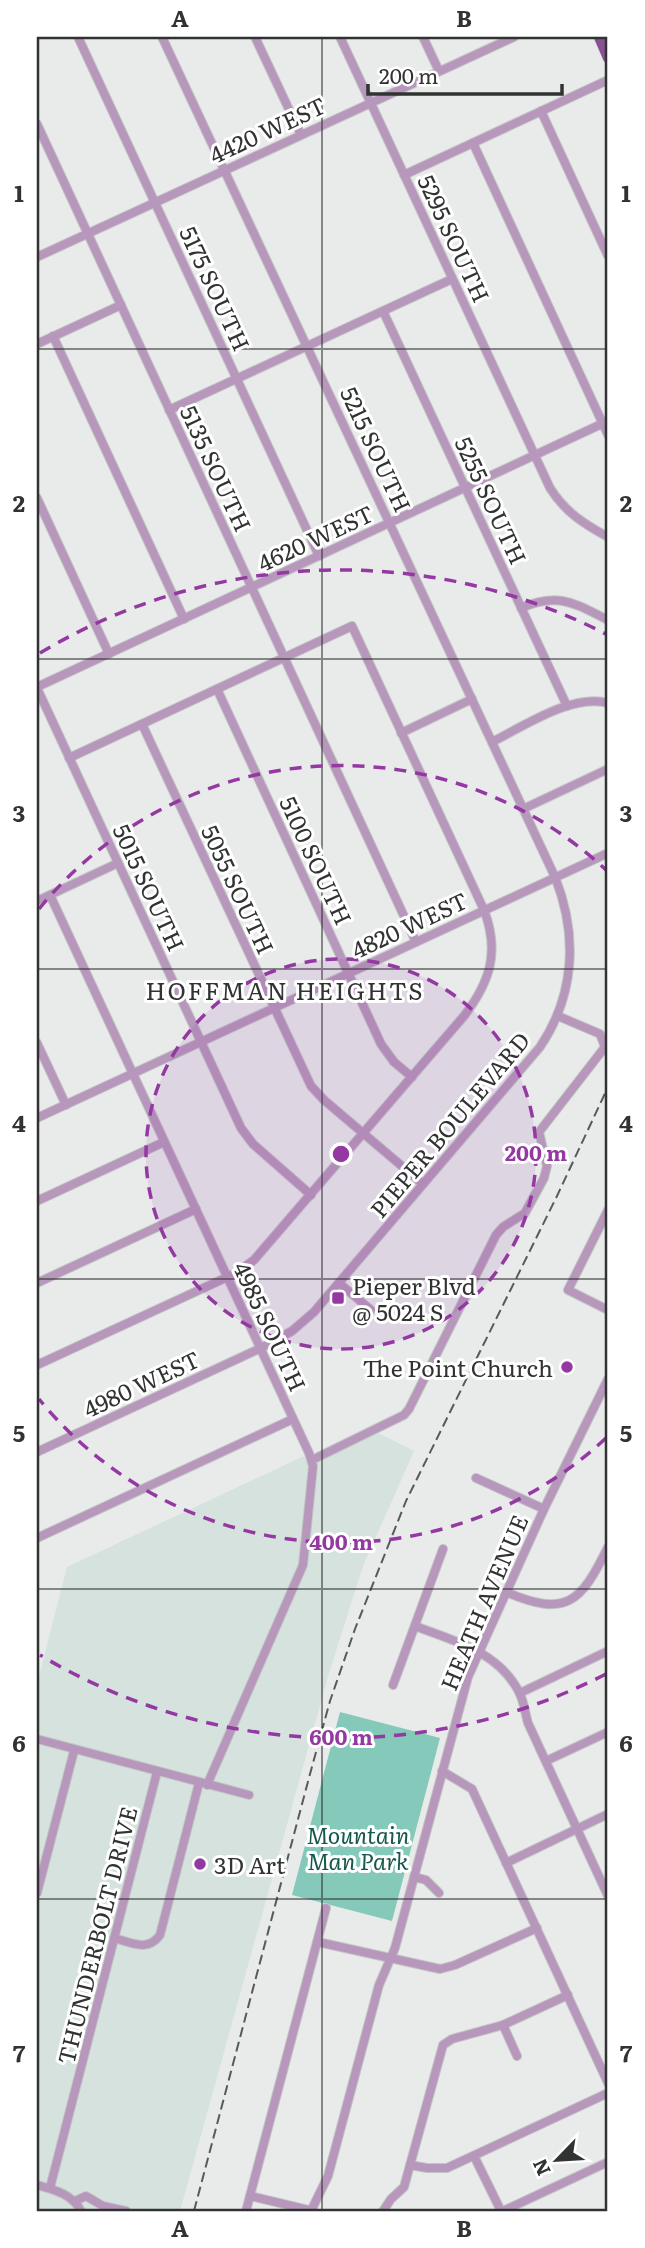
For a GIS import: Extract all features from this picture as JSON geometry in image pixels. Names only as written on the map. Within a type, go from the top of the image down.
[{"type":"main road","points":[[598,37],[608,58]]},
{"type":"street","name":"5175 SOUTH","points":[[78,37],[319,556]]},
{"type":"street","name":"5215 SOUTH","points":[[162,37],[555,877]]},
{"type":"street","points":[[255,37],[301,135]]},
{"type":"street","name":"5295 SOUTH","points":[[340,37],[550,488],[576,519],[608,537]]},
{"type":"street","points":[[423,37],[439,71]]},
{"type":"street","name":"4420 WEST","points":[[37,257],[509,38]]},
{"type":"street","points":[[404,175],[608,80]]},
{"type":"street","points":[[541,111],[608,256]]},
{"type":"street","name":"5135 SOUTH","points":[[37,124],[416,942]]},
{"type":"street","points":[[473,143],[606,423],[608,435]]},
{"type":"street","points":[[169,410],[452,279]]},
{"type":"street","points":[[37,344],[121,305]]},
{"type":"street","name":"5255 SOUTH","points":[[383,311],[567,706]]},
{"type":"street","points":[[52,336],[184,619]]},
{"type":"street","name":"4620 WEST","points":[[37,687],[606,423]]},
{"type":"street","points":[[37,498],[109,654]]},
{"type":"street","points":[[521,608],[543,600],[557,600],[580,606],[608,620]]},
{"type":"street","points":[[37,1365],[248,1265],[464,1016],[484,986],[492,958],[492,942],[484,910],[352,626],[69,758]]},
{"type":"street","name":"5015 SOUTH","points":[[37,687],[247,1136],[311,1195]]},
{"type":"street","name":"5100 SOUTH","points":[[217,689],[386,1053],[412,1077]]},
{"type":"street","points":[[401,733],[472,699]]},
{"type":"street","points":[[492,742],[567,706],[582,701],[608,703]]},
{"type":"street","name":"5055 SOUTH","points":[[142,724],[311,1086],[423,1184]]},
{"type":"street","points":[[523,809],[608,769]]},
{"type":"street","name":"4820 WEST","points":[[37,1118],[608,853]]},
{"type":"street","points":[[37,901],[118,863]]},
{"type":"street","name":"PIEPER BOULEVARD","points":[[261,1348],[301,1323],[339,1283],[531,1058],[558,1016],[569,976],[571,956],[565,907],[555,877]]},
{"type":"street","name":"4985 SOUTH","points":[[50,895],[312,1460],[313,1480],[303,1565],[203,1784],[160,1935],[150,1945],[144,1946],[114,1938]]},
{"type":"street","points":[[312,1460],[398,1419],[409,1409],[496,1235],[503,1227],[525,1213],[540,1186],[547,1166],[540,1132],[604,1051],[605,1041],[597,1032],[558,1016]]},
{"type":"street","points":[[37,1043],[66,1105]]},
{"type":"street","points":[[37,1201],[164,1142]]},
{"type":"street","points":[[37,1283],[196,1209]]},
{"type":"street","points":[[608,1210],[568,1290],[608,1310]]},
{"type":"street","points":[[339,1283],[371,1310]]},
{"type":"street","name":"4980 WEST","points":[[37,1452],[261,1348]]},
{"type":"street","name":"HEATH AVENUE","points":[[312,2211],[328,2176],[379,1985],[390,1959],[414,1877],[460,1703],[506,1592],[544,1509],[606,1390],[608,1379]]},
{"type":"street","points":[[37,1538],[293,1419]]},
{"type":"street","points":[[476,1478],[544,1509]]},
{"type":"street","points":[[506,1592],[541,1605],[569,1601],[584,1590],[608,1547]]},
{"type":"street","points":[[393,1685],[443,1549]]},
{"type":"street","points":[[415,1626],[480,1651],[504,1669],[520,1693],[528,1723],[608,1896]]},
{"type":"street","points":[[520,1693],[608,1651]]},
{"type":"street","points":[[545,1761],[608,1732]]},
{"type":"street","points":[[37,1739],[249,1796]]},
{"type":"street","points":[[37,1893],[74,1751]]},
{"type":"street","points":[[442,1771],[472,1790],[608,2083]]},
{"type":"street","name":"THUNDERBOLT DRIVE","points":[[50,2188],[158,1772]]},
{"type":"street","points":[[506,1863],[608,1814]]},
{"type":"street","points":[[414,1877],[426,1880],[439,1893]]},
{"type":"street","points":[[246,2211],[326,1908]]},
{"type":"street","points":[[318,1942],[433,1968],[447,1968],[537,1928]]},
{"type":"street","points":[[383,2211],[404,2186],[443,2045],[452,2039],[503,2025],[568,1995]]},
{"type":"street","points":[[503,2025],[517,2056]]},
{"type":"street","points":[[410,2165],[447,2168],[608,2093]]},
{"type":"street","points":[[474,2156],[502,2211],[608,2162]]},
{"type":"street","points":[[37,2185],[63,2193],[75,2201],[81,2211]]},
{"type":"street","points":[[75,2201],[86,2196],[103,2206],[126,2211]]},
{"type":"street","points":[[250,2196],[312,2211]]},
{"type":"shaded area","points":[[378,1433],[414,1451],[363,1566],[329,1673],[180,2211],[37,2211],[37,1684],[67,1567],[304,1456],[307,1463]]},
{"type":"green space","name":"Mountain Man Park","points":[[340,1712],[440,1738],[392,1921],[292,1895]]},
{"type":"railway","points":[[194,2211],[330,1701],[355,1629],[406,1501],[608,1087]]},
{"type":"place","name":"Pieper Blvd @ 5024 S","points":[[338,1298]]},
{"type":"place","name":"The Point Church","points":[[567,1367]]},
{"type":"place","name":"3D Art","points":[[200,1864]]},
{"type":"district","name":"HOFFMAN HEIGHTS","points":[[285,989]]}]
